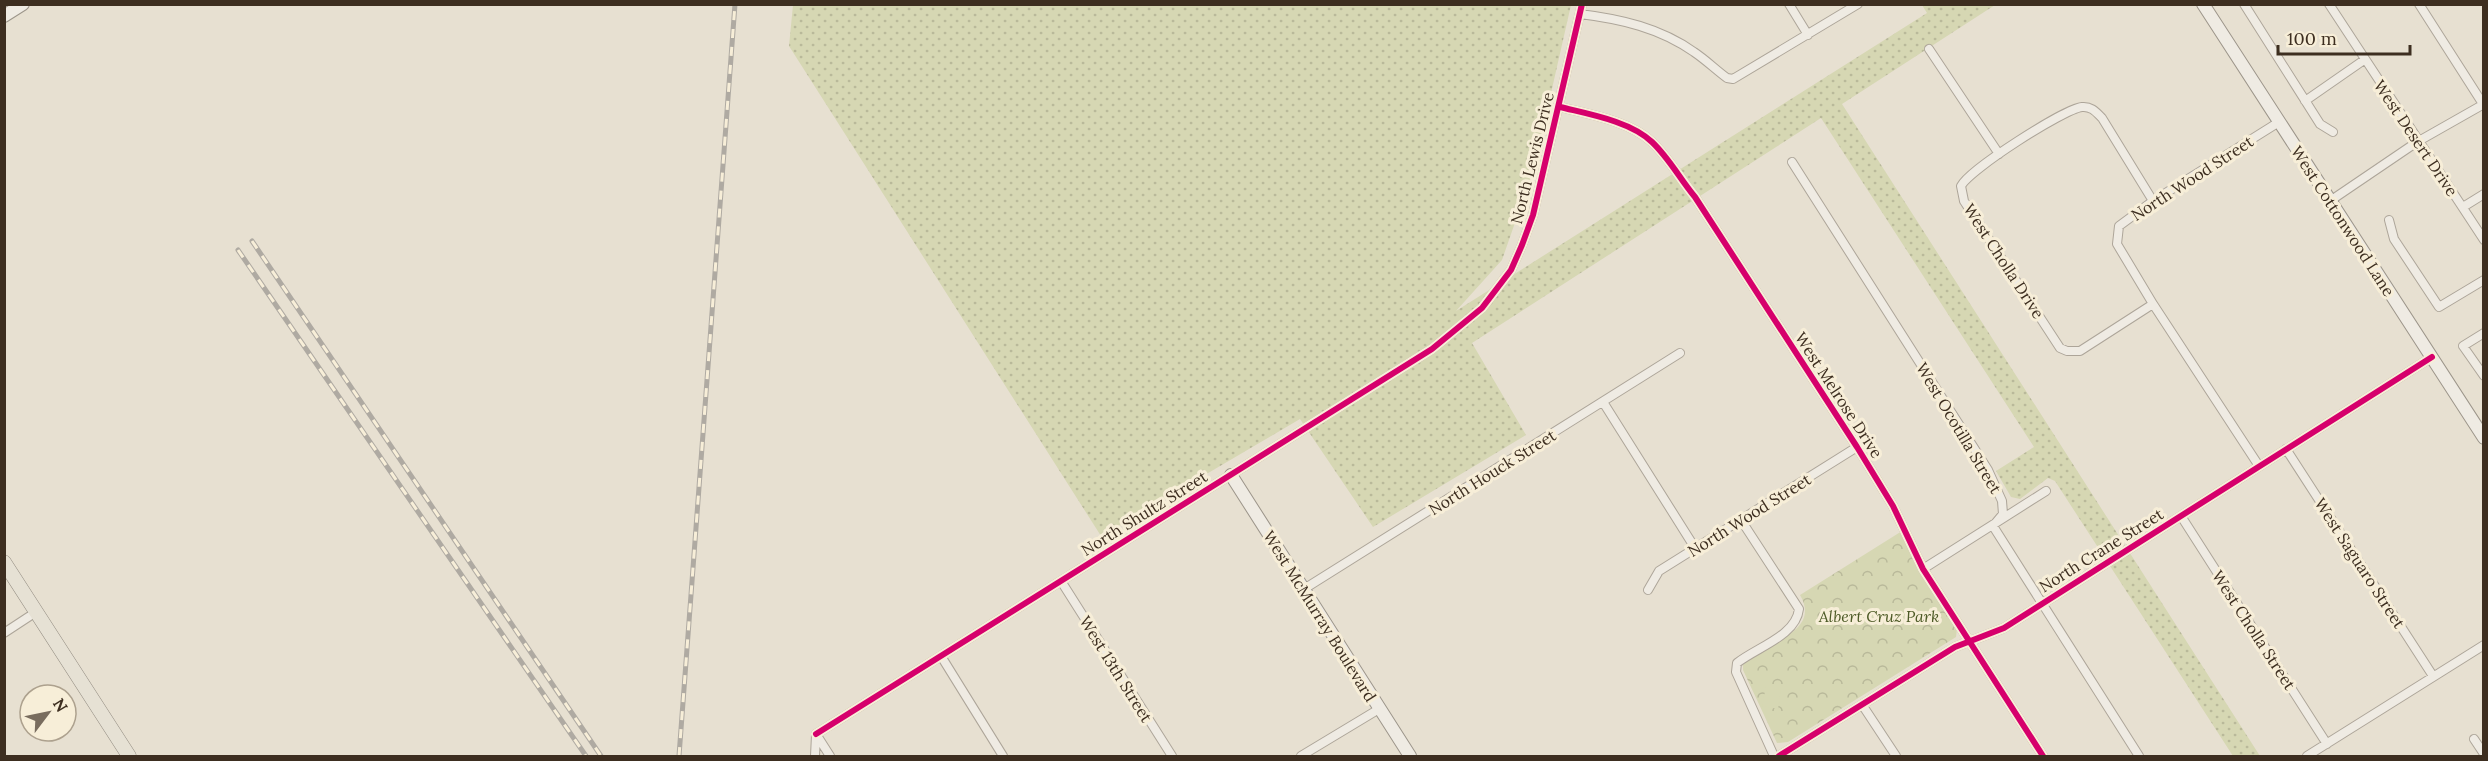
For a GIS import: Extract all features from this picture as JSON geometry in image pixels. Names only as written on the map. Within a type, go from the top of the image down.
[{"type":"main road","points":[[4,16],[23,4]]},
{"type":"main road","name":"West Cottonwood Lane","points":[[2203,4],[2484,438]]},
{"type":"main road","name":"West McMurray Boulevard","points":[[1231,475],[1410,756]]},
{"type":"main road","points":[[4,562],[129,756]]},
{"type":"street","points":[[1789,4],[1808,35]]},
{"type":"street","points":[[1581,9],[1653,30],[1695,52],[1727,78],[1741,77],[1858,4]]},
{"type":"street","points":[[2244,4],[2320,124],[2333,132]]},
{"type":"street","name":"West Desert Drive","points":[[2330,4],[2417,142],[2484,240]]},
{"type":"street","points":[[2330,201],[2417,142],[2483,104],[2419,4]]},
{"type":"street","name":"North Lewis Drive","points":[[1482,308],[1511,270],[1533,215],[1581,9]]},
{"type":"street","points":[[1929,49],[1999,154]]},
{"type":"street","points":[[2305,100],[2364,60]]},
{"type":"street","name":"West Melrose Drive","points":[[1560,107],[1612,120],[1650,140],[1669,162],[1695,197],[1857,447],[1893,506],[1923,568],[2043,756]]},
{"type":"street","name":"West Cholla Drive","points":[[2153,304],[2080,351],[2067,351],[2060,348],[1964,201],[1961,186],[1965,179],[1999,154],[2069,111],[2087,107],[2102,118],[2154,201]]},
{"type":"street","name":"North Wood Street","points":[[2153,304],[2117,244],[2119,226],[2154,201],[2279,122]]},
{"type":"street","name":"West Ocotilla Street","points":[[1792,162],[1988,470],[2002,501],[2003,514],[1993,526]]},
{"type":"street","points":[[2463,207],[2484,194]]},
{"type":"street","points":[[2389,220],[2394,239],[2439,307],[2484,280]]},
{"type":"street","points":[[2153,304],[2259,466]]},
{"type":"street","name":"North Shultz Street","points":[[816,734],[1432,349],[1482,308]]},
{"type":"street","points":[[2484,333],[2463,346],[2484,376]]},
{"type":"street","name":"North Houck Street","points":[[1304,589],[1680,353]]},
{"type":"street","name":"North Crane Street","points":[[1779,756],[1955,647],[2004,628],[2432,357]]},
{"type":"street","points":[[1603,402],[1695,548]]},
{"type":"street","name":"North Wood Street","points":[[1648,590],[1659,571],[1857,447]]},
{"type":"street","name":"West Saguaro Street","points":[[2286,450],[2433,676]]},
{"type":"street","points":[[1923,568],[2046,491]]},
{"type":"street","name":"West Cholla Street","points":[[2181,516],[2327,744]]},
{"type":"street","points":[[1741,520],[1799,609],[1798,621],[1785,633],[1737,663],[1736,672],[1774,756]]},
{"type":"street","points":[[1993,526],[2139,756]]},
{"type":"street","name":"West 13th Street","points":[[1061,581],[1172,756]]},
{"type":"street","points":[[4,633],[36,612]]},
{"type":"street","points":[[2307,756],[2484,645]]},
{"type":"street","points":[[941,656],[1003,756]]},
{"type":"street","points":[[1863,706],[1896,756]]},
{"type":"street","points":[[1301,756],[1378,709]]},
{"type":"street","points":[[814,756],[816,734]]},
{"type":"street","points":[[816,734],[830,756]]},
{"type":"street","points":[[2474,739],[2484,754]]},
{"type":"green space","points":[[793,5],[1571,5],[1534,168],[1502,260],[1456,311],[1927,13],[1922,5],[1995,5],[1842,104],[2260,756],[2233,756],[2055,481],[2048,478],[2020,499],[2011,497],[1996,471],[2034,447],[1821,118],[1472,343],[1526,435],[1373,527],[1300,419],[1101,536],[789,46]]},
{"type":"green space","name":"Albert Cruz Park","points":[[1902,531],[1957,629],[1956,637],[1788,742],[1777,743],[1743,670],[1743,665],[1751,657],[1797,628],[1803,619],[1805,608],[1800,595]]},
{"type":"green space","points":[[1766,687],[1781,690],[1778,709],[1762,706]]},
{"type":"railway","points":[[679,756],[735,4]]},
{"type":"railway","points":[[252,241],[601,756]]},
{"type":"railway","points":[[238,250],[586,756]]},
{"type":"cycle path","points":[[816,734],[1432,349],[1482,308],[1511,270],[1533,215],[1582,4]]},
{"type":"cycle path","points":[[1560,107],[1608,119],[1632,129],[1652,142],[1669,162],[1695,197],[1857,447],[1893,506],[1923,569],[2043,756]]},
{"type":"cycle path","points":[[1779,756],[1955,647],[2004,628],[2432,357]]}]
